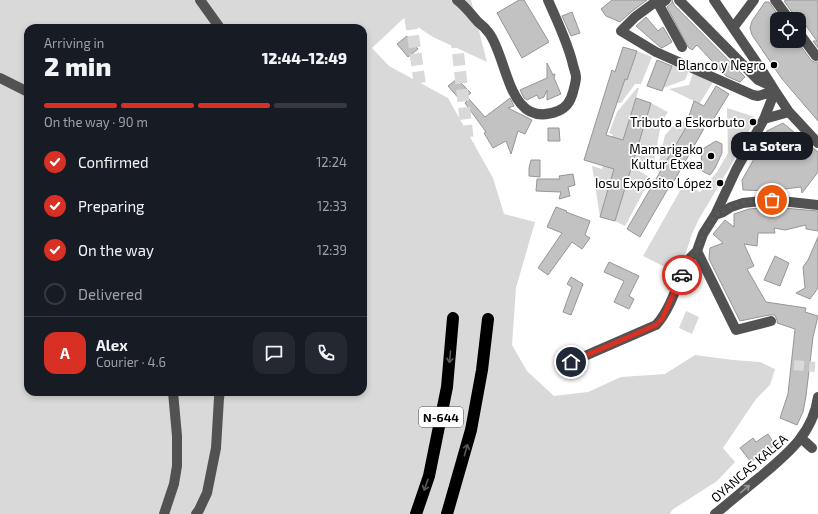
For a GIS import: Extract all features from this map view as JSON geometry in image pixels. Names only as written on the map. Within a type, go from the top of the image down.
[{"type":"highway","name":"N-644","points":[[416,514],[429,476],[447,387],[453,318]]},
{"type":"highway","name":"N-644","points":[[447,514],[471,430],[482,370],[488,319]]},
{"type":"street","points":[[200,0],[217,24]]},
{"type":"street","points":[[457,0],[489,33],[516,98],[524,107],[539,114],[552,113],[561,110],[572,97],[576,77],[571,55],[548,0]]},
{"type":"street","points":[[658,0],[635,17],[621,31],[656,52],[753,95],[758,96],[773,88]]},
{"type":"street","points":[[666,0],[659,5],[682,47]]},
{"type":"street","points":[[679,0],[758,80],[773,88]]},
{"type":"street","points":[[714,0],[789,112],[818,143]]},
{"type":"street","points":[[733,28],[754,0]]},
{"type":"street","points":[[775,0],[784,12]]},
{"type":"street","points":[[806,42],[816,56]]},
{"type":"street","points":[[0,78],[24,90]]},
{"type":"street","points":[[571,362],[656,325],[662,319],[686,264],[697,251],[703,234],[715,215],[736,170],[764,119],[773,88]]},
{"type":"street","points":[[764,119],[789,112]]},
{"type":"street","points":[[729,186],[734,198],[743,202]]},
{"type":"street","points":[[715,215],[743,202],[772,200],[818,205]]},
{"type":"street","points":[[697,251],[736,330],[771,321]]},
{"type":"street","points":[[164,514],[174,484],[177,466],[177,436],[173,396]]},
{"type":"street","points":[[196,514],[207,493],[216,448],[219,396]]},
{"type":"street","name":"OYANCAS KALEA","points":[[715,514],[785,456],[796,445],[806,431],[818,397]]},
{"type":"street","points":[[801,438],[812,448]]},
{"type":"shaded area","points":[[0,0],[471,0],[487,62],[433,37],[404,18],[372,48],[389,66],[448,98],[493,178],[504,214],[535,222],[516,288],[512,345],[527,371],[554,396],[588,392],[621,377],[665,374],[695,355],[760,362],[775,369],[770,385],[756,399],[723,448],[735,462],[717,481],[672,510],[670,514],[0,514]]},
{"type":"shaded area","points":[[637,51],[652,57],[641,84],[635,84],[621,103],[617,103],[625,79],[627,80]]},
{"type":"shaded area","points":[[673,63],[689,70],[685,80],[663,88]]},
{"type":"shaded area","points":[[693,73],[713,82],[691,117],[689,116],[696,102],[669,89],[689,85]]},
{"type":"shaded area","points":[[637,88],[639,88],[600,217],[592,166],[602,169],[613,135],[609,133],[617,112]]},
{"type":"shaded area","points":[[651,103],[668,112],[661,123],[653,168],[634,157]]},
{"type":"shaded area","points":[[727,108],[755,117],[743,145],[699,219],[692,234],[679,274],[643,256],[685,182],[700,192],[717,172],[728,153]]},
{"type":"shaded area","points":[[680,119],[689,124],[660,173],[657,170],[665,135]]},
{"type":"shaded area","points":[[631,166],[651,178],[625,226],[615,221]]},
{"type":"shaded area","points":[[686,311],[699,317],[692,334],[679,328]]},
{"type":"building","points":[[519,0],[524,0],[549,42],[522,58],[497,13]]},
{"type":"building","points":[[612,0],[647,0],[620,22],[606,16],[601,9]]},
{"type":"building","points":[[672,0],[674,5],[745,77],[740,82],[726,76],[697,45],[692,50],[688,47],[667,7],[672,3]]},
{"type":"building","points":[[818,0],[818,48],[813,41],[817,41],[806,26],[806,12],[792,12],[784,1]]},
{"type":"building","points":[[765,2],[769,2],[776,12],[770,12],[770,48],[802,48],[811,60],[818,62],[818,121],[782,79],[752,35],[750,28],[752,21]]},
{"type":"building","points":[[572,12],[580,33],[571,36],[562,16]]},
{"type":"building","points":[[646,17],[658,31],[663,27],[672,42],[662,48],[636,26]]},
{"type":"building","points":[[407,36],[418,49],[408,57],[397,44]]},
{"type":"building","points":[[623,47],[637,51],[627,80],[625,79],[606,135],[623,140],[636,98],[651,103],[615,221],[600,217],[614,169],[584,160],[612,70],[615,72]]},
{"type":"building","points":[[657,60],[672,66],[662,91],[647,86]]},
{"type":"building","points":[[547,63],[553,75],[555,74],[554,78],[561,94],[547,100],[547,90],[544,97],[539,99],[537,95],[527,100],[524,98],[520,90],[547,78]]},
{"type":"building","points":[[457,79],[471,93],[461,101],[448,86]]},
{"type":"building","points":[[716,86],[729,94],[713,120],[710,118],[640,237],[627,229],[692,117],[689,116],[694,101],[704,106]]},
{"type":"building","points":[[510,98],[514,106],[508,108],[532,120],[525,134],[518,131],[511,154],[506,141],[493,148],[484,133],[486,132],[465,103],[469,99],[485,117]]},
{"type":"building","points":[[783,123],[818,152],[818,172],[802,193],[801,187],[768,191],[743,190],[742,180],[762,145],[767,131]]},
{"type":"building","points":[[548,128],[559,128],[560,141],[548,141]]},
{"type":"building","points":[[716,141],[722,144],[722,153],[710,175],[702,171],[701,150]]},
{"type":"building","points":[[531,160],[540,160],[540,177],[529,176]]},
{"type":"building","points":[[573,174],[575,185],[568,187],[570,196],[559,199],[561,192],[536,191],[537,179],[560,179],[559,176]]},
{"type":"building","points":[[556,207],[590,221],[585,235],[590,238],[582,249],[572,242],[548,275],[538,268],[562,233],[547,227]]},
{"type":"building","points":[[772,207],[818,211],[818,231],[806,229],[806,225],[785,230],[774,228],[775,233],[758,233],[757,246],[744,244],[754,266],[747,269],[766,302],[806,308],[805,312],[818,316],[813,337],[803,412],[797,425],[780,418],[788,394],[795,329],[777,323],[775,315],[740,321],[709,259],[710,248],[723,243],[713,234],[725,220],[734,227],[734,214],[749,209]]},
{"type":"building","points":[[818,237],[818,288],[810,299],[796,293],[805,288],[803,267],[808,260]]},
{"type":"building","points":[[775,256],[789,263],[780,286],[764,280]]},
{"type":"building","points":[[609,262],[639,276],[629,296],[634,299],[629,309],[614,302],[624,281],[604,272]]},
{"type":"building","points":[[571,277],[583,284],[571,315],[563,312],[572,287],[567,284]]},
{"type":"building","points":[[768,434],[775,445],[751,462],[740,448],[753,438],[756,442]]},
{"type":"tunnel","points":[[408,0],[453,318]]},
{"type":"tunnel","points":[[452,0],[488,319]]},
{"type":"tunnel","points":[[794,365],[815,367]]},
{"type":"way so far","points":[[682,275],[686,264],[697,251],[703,234],[715,215],[743,202],[772,200]]},
{"type":"place","name":"Blanco y Negro","points":[[774,65]]},
{"type":"place","name":"Tributo a Eskorbuto","points":[[753,122]]},
{"type":"place","name":"Mamarigako Kultur Etxea","points":[[711,156]]},
{"type":"place","name":"Iosu Expósito López","points":[[720,183]]},
{"type":"place","name":"La Sotera","points":[[772,200]]},
{"type":"route","points":[[571,362],[656,325],[662,319],[682,275]]}]
